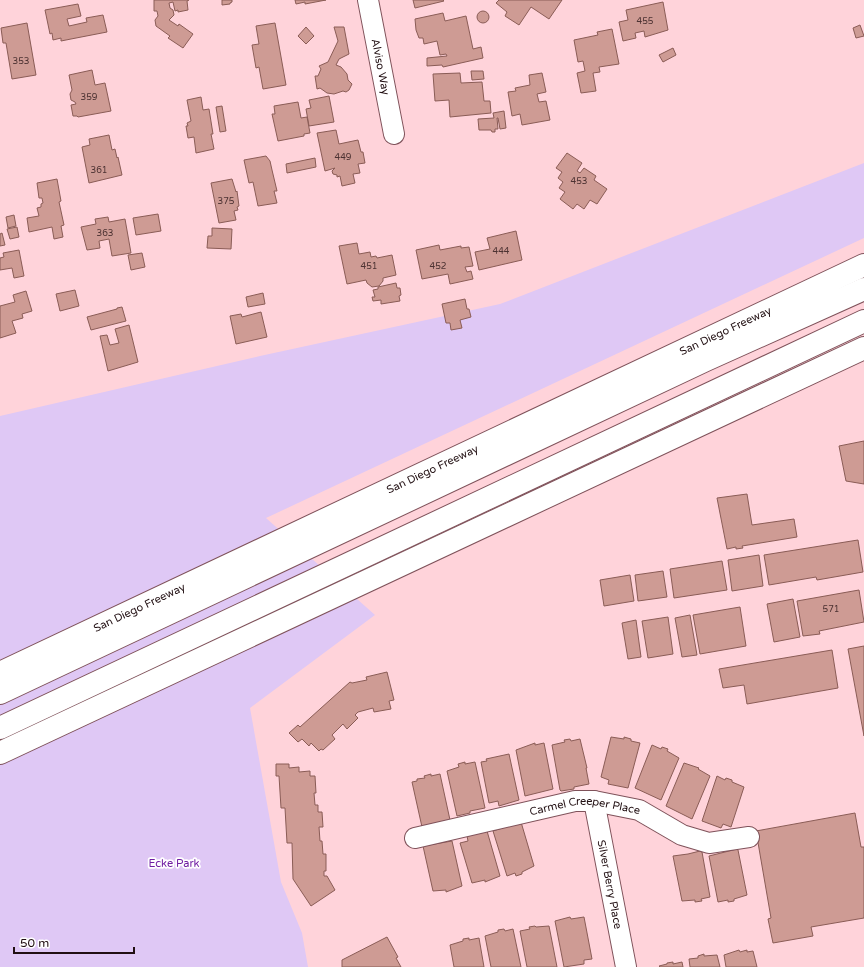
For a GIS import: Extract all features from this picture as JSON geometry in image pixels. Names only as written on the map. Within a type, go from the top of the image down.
[{"type":"highway","name":"San Diego Freeway","points":[[0,673],[864,265]]},
{"type":"highway","points":[[0,693],[706,360],[864,289]]},
{"type":"highway","points":[[0,728],[864,321]]},
{"type":"highway","points":[[0,753],[864,348]]},
{"type":"street","name":"Alviso Way","points":[[368,0],[394,134]]},
{"type":"street","name":"Carmel Creeper Place","points":[[415,838],[575,801],[594,801],[639,810],[682,834],[709,843],[749,837]]},
{"type":"street","name":"Silver Berry Place","points":[[594,801],[626,967]]},
{"type":"green space","name":"Ecke Park","points":[[864,163],[864,238],[266,518],[375,615],[250,708],[281,882],[302,933],[308,967],[0,967],[0,416],[260,356],[500,304]]},
{"type":"building","points":[[154,0],[189,0],[187,1],[188,10],[178,12],[178,10],[175,11],[173,2],[169,3],[174,15],[169,20],[178,26],[179,24],[193,34],[183,48],[168,38],[170,36],[156,26],[155,20],[158,16],[157,11],[154,11]]},
{"type":"building","points":[[222,0],[232,0],[232,2],[230,4],[222,5]]},
{"type":"building","points":[[295,0],[326,0],[296,4]]},
{"type":"building","points":[[413,0],[443,0],[444,1],[415,8]]},
{"type":"building","points":[[499,0],[562,0],[549,19],[531,7],[519,25],[505,16],[507,12],[496,3]]},
{"type":"building","points":[[663,2],[668,30],[645,37],[644,31],[635,33],[636,38],[623,41],[619,22],[628,20],[626,10]]},
{"type":"building","points":[[78,4],[81,16],[67,19],[69,26],[87,22],[86,18],[103,15],[107,32],[61,41],[61,38],[53,40],[52,33],[50,34],[45,10]]},
{"type":"building","points":[[481,11],[485,11],[489,17],[485,23],[481,23],[477,19],[477,15]]},
{"type":"building","points":[[443,13],[445,21],[466,16],[473,49],[481,47],[483,58],[443,67],[442,65],[427,66],[427,58],[447,56],[446,54],[440,55],[437,41],[424,44],[423,38],[419,38],[416,30],[415,19]]},
{"type":"building","points":[[27,23],[36,75],[12,79],[6,43],[3,43],[1,28]]},
{"type":"building","points":[[275,23],[286,85],[263,89],[259,67],[256,68],[252,45],[259,44],[256,26]]},
{"type":"building","points":[[860,25],[864,36],[856,38],[853,28]]},
{"type":"building","points":[[306,27],[314,36],[306,44],[298,36]]},
{"type":"building","points":[[334,27],[344,27],[349,54],[339,59],[336,65],[341,67],[347,74],[348,80],[352,84],[346,92],[343,91],[334,94],[327,93],[320,88],[317,89],[315,76],[318,76],[321,69],[319,66],[328,62],[338,41]]},
{"type":"building","points":[[612,29],[619,64],[599,67],[600,72],[593,73],[596,91],[581,93],[577,73],[585,71],[583,61],[578,62],[574,40],[598,35],[597,32]]},
{"type":"building","points":[[673,48],[676,55],[663,62],[659,55]]},
{"type":"building","points":[[92,70],[95,85],[105,83],[111,111],[78,117],[73,116],[71,105],[76,104],[71,100],[70,94],[72,90],[69,75]]},
{"type":"building","points":[[471,71],[483,71],[484,79],[472,80]]},
{"type":"building","points":[[460,73],[461,83],[482,82],[484,101],[490,101],[491,113],[450,117],[449,100],[435,101],[433,74]]},
{"type":"building","points":[[542,73],[546,92],[537,94],[539,102],[546,101],[550,120],[522,125],[520,114],[512,116],[508,92],[516,91],[515,88],[530,85],[529,75]]},
{"type":"building","points":[[329,96],[334,122],[309,126],[306,109],[311,108],[309,100]]},
{"type":"building","points":[[201,97],[203,110],[209,109],[214,149],[196,153],[194,137],[188,138],[186,126],[188,126],[187,123],[191,121],[187,100]]},
{"type":"building","points":[[298,102],[301,118],[307,117],[310,133],[304,134],[304,136],[278,141],[272,114],[275,114],[274,106]]},
{"type":"building","points":[[222,106],[226,131],[220,132],[216,107]]},
{"type":"building","points":[[504,111],[506,128],[500,129],[497,118],[498,129],[495,129],[495,132],[492,132],[491,130],[479,130],[478,119],[494,118],[493,113]]},
{"type":"building","points":[[336,130],[339,144],[358,140],[361,152],[363,152],[365,163],[358,164],[360,173],[353,174],[355,183],[342,186],[340,176],[337,177],[337,175],[333,174],[332,171],[335,168],[325,171],[317,133]]},
{"type":"building","points":[[109,135],[112,150],[115,149],[122,175],[89,183],[82,147],[90,145],[89,139]]},
{"type":"building","points":[[567,153],[582,163],[577,171],[580,173],[584,168],[596,176],[594,180],[607,189],[597,204],[590,200],[584,209],[577,204],[573,209],[560,199],[565,192],[559,188],[563,182],[558,178],[562,172],[556,168]]},
{"type":"building","points":[[266,156],[270,161],[277,191],[274,191],[277,203],[258,206],[253,182],[249,183],[244,160]]},
{"type":"building","points":[[315,158],[316,167],[287,173],[286,164]]},
{"type":"building","points":[[57,179],[61,201],[59,202],[64,225],[61,226],[63,237],[54,239],[52,227],[29,232],[27,218],[39,216],[37,208],[41,207],[41,204],[43,203],[42,198],[39,198],[37,183]]},
{"type":"building","points":[[232,179],[236,192],[237,191],[239,206],[237,207],[238,210],[234,211],[236,220],[219,223],[211,183]]},
{"type":"building","points":[[158,214],[161,231],[136,235],[133,218]]},
{"type":"building","points":[[14,215],[16,226],[8,228],[6,217]]},
{"type":"building","points":[[108,217],[109,222],[125,219],[131,253],[112,256],[109,239],[99,241],[100,248],[87,250],[81,227],[96,224],[95,219]]},
{"type":"building","points":[[17,227],[19,237],[10,239],[7,229]]},
{"type":"building","points":[[212,228],[232,229],[231,249],[207,248],[208,236],[212,236]]},
{"type":"building","points":[[516,231],[522,260],[479,270],[475,252],[490,249],[487,238]]},
{"type":"building","points":[[2,233],[5,245],[0,246],[0,234]]},
{"type":"building","points":[[357,243],[359,254],[370,252],[371,257],[376,256],[377,258],[392,255],[396,275],[383,278],[383,281],[379,286],[372,287],[366,280],[347,284],[339,246]]},
{"type":"building","points":[[439,245],[440,250],[461,246],[461,248],[469,247],[473,266],[465,267],[467,272],[471,271],[473,279],[450,284],[448,274],[422,279],[416,250]]},
{"type":"building","points":[[19,250],[24,276],[14,278],[12,268],[0,270],[0,258],[4,257],[3,253]]},
{"type":"building","points":[[142,253],[145,267],[131,270],[128,255]]},
{"type":"building","points":[[396,283],[397,288],[400,288],[400,301],[381,304],[381,300],[373,301],[372,297],[375,297],[373,290],[378,289],[378,287]]},
{"type":"building","points":[[75,290],[79,306],[60,311],[56,294]]},
{"type":"building","points":[[26,291],[32,311],[22,314],[23,318],[12,321],[16,333],[0,338],[0,306],[15,302],[13,295]]},
{"type":"building","points":[[263,293],[265,304],[248,307],[246,297]]},
{"type":"building","points":[[465,299],[467,309],[469,309],[471,317],[460,320],[462,328],[451,330],[450,323],[446,323],[442,304]]},
{"type":"building","points":[[122,307],[126,321],[91,330],[87,317]]},
{"type":"building","points":[[261,312],[267,337],[236,344],[230,316],[241,314],[242,317]]},
{"type":"building","points":[[129,325],[138,362],[108,371],[100,336],[107,335],[110,345],[119,343],[115,329]]},
{"type":"building","points":[[864,441],[864,484],[846,481],[839,446]]},
{"type":"building","points":[[747,494],[752,525],[794,519],[797,537],[742,546],[743,548],[736,549],[736,547],[727,549],[717,498]]},
{"type":"building","points":[[858,540],[863,572],[817,580],[816,577],[769,585],[764,555]]},
{"type":"building","points":[[759,555],[763,586],[732,591],[728,560]]},
{"type":"building","points":[[722,561],[727,590],[674,598],[670,569]]},
{"type":"building","points":[[663,571],[667,597],[638,601],[635,575]]},
{"type":"building","points":[[630,575],[634,601],[604,606],[600,580]]},
{"type":"building","points":[[859,590],[864,622],[819,631],[820,634],[803,636],[797,601]]},
{"type":"building","points":[[793,599],[800,637],[774,642],[767,604]]},
{"type":"building","points":[[740,607],[746,646],[700,654],[693,615]]},
{"type":"building","points":[[690,615],[697,655],[682,657],[675,618]]},
{"type":"building","points":[[668,617],[673,654],[648,658],[642,621]]},
{"type":"building","points":[[636,620],[641,657],[628,659],[622,623]]},
{"type":"building","points":[[864,646],[864,736],[848,649]]},
{"type":"building","points":[[832,650],[838,688],[747,704],[744,685],[723,688],[719,669]]},
{"type":"building","points":[[387,672],[394,700],[389,701],[391,709],[374,712],[373,708],[358,712],[355,715],[358,718],[347,729],[343,724],[332,735],[335,739],[323,750],[321,749],[319,751],[311,743],[309,746],[302,739],[298,742],[289,733],[298,725],[300,727],[350,682],[352,683],[367,680],[366,677]]},
{"type":"building","points":[[611,737],[624,739],[624,737],[631,739],[631,741],[640,743],[628,788],[608,784],[609,780],[601,777]]},
{"type":"building","points":[[570,739],[571,741],[580,739],[589,784],[574,787],[574,789],[561,791],[552,745],[565,742],[564,740]]},
{"type":"building","points":[[535,743],[535,745],[544,743],[553,789],[525,796],[516,750]]},
{"type":"building","points":[[652,745],[661,749],[662,747],[668,749],[667,751],[679,758],[661,800],[635,788]]},
{"type":"building","points":[[509,754],[519,800],[499,806],[498,801],[489,803],[481,762],[487,761],[486,759]]},
{"type":"building","points":[[465,762],[465,764],[475,762],[485,808],[470,811],[470,813],[457,816],[447,771],[459,767],[458,764]]},
{"type":"building","points":[[684,763],[699,768],[698,769],[710,776],[692,819],[666,806]]},
{"type":"building","points":[[276,764],[289,764],[289,768],[299,767],[299,772],[310,771],[310,776],[315,776],[315,805],[318,805],[318,812],[322,812],[323,827],[319,827],[320,841],[322,841],[323,854],[326,854],[326,871],[324,871],[324,876],[327,876],[335,890],[311,906],[293,879],[292,843],[287,843],[285,808],[281,808],[279,776],[276,776]]},
{"type":"building","points":[[431,774],[431,776],[440,774],[450,820],[422,827],[412,782],[417,781],[417,779],[425,778],[424,776]]},
{"type":"building","points":[[717,776],[725,780],[726,778],[732,780],[732,782],[744,787],[731,827],[723,824],[721,828],[702,821]]},
{"type":"building","points":[[855,813],[861,847],[864,847],[864,918],[811,927],[813,936],[773,943],[768,919],[771,918],[756,831]]},
{"type":"building","points":[[521,822],[534,866],[522,872],[522,874],[516,876],[515,873],[507,876],[493,831]]},
{"type":"building","points":[[487,831],[500,876],[485,882],[485,880],[472,883],[460,843],[468,841],[467,836]]},
{"type":"building","points":[[452,841],[462,886],[446,892],[446,890],[433,891],[423,846]]},
{"type":"building","points":[[737,849],[747,895],[734,899],[734,901],[728,902],[728,900],[718,902],[709,856]]},
{"type":"building","points":[[700,851],[702,852],[710,897],[701,899],[702,901],[695,902],[695,900],[682,901],[673,856]]},
{"type":"building","points":[[570,917],[571,919],[584,917],[592,959],[584,960],[584,964],[564,967],[555,921]]},
{"type":"building","points":[[549,926],[557,967],[527,967],[520,931],[530,929],[529,927]]},
{"type":"building","points":[[504,929],[505,931],[513,929],[521,967],[491,967],[485,936]]},
{"type":"building","points":[[387,937],[398,957],[396,958],[401,967],[342,967],[342,960]]},
{"type":"building","points":[[469,938],[469,940],[479,938],[484,967],[454,967],[450,945]]},
{"type":"building","points":[[739,950],[740,952],[747,950],[747,952],[753,951],[757,967],[726,967],[724,955]]},
{"type":"building","points":[[704,954],[704,956],[717,955],[720,967],[690,967],[689,959],[698,958],[698,956]]},
{"type":"building","points":[[673,962],[673,964],[682,962],[683,967],[659,966],[667,963]]}]
